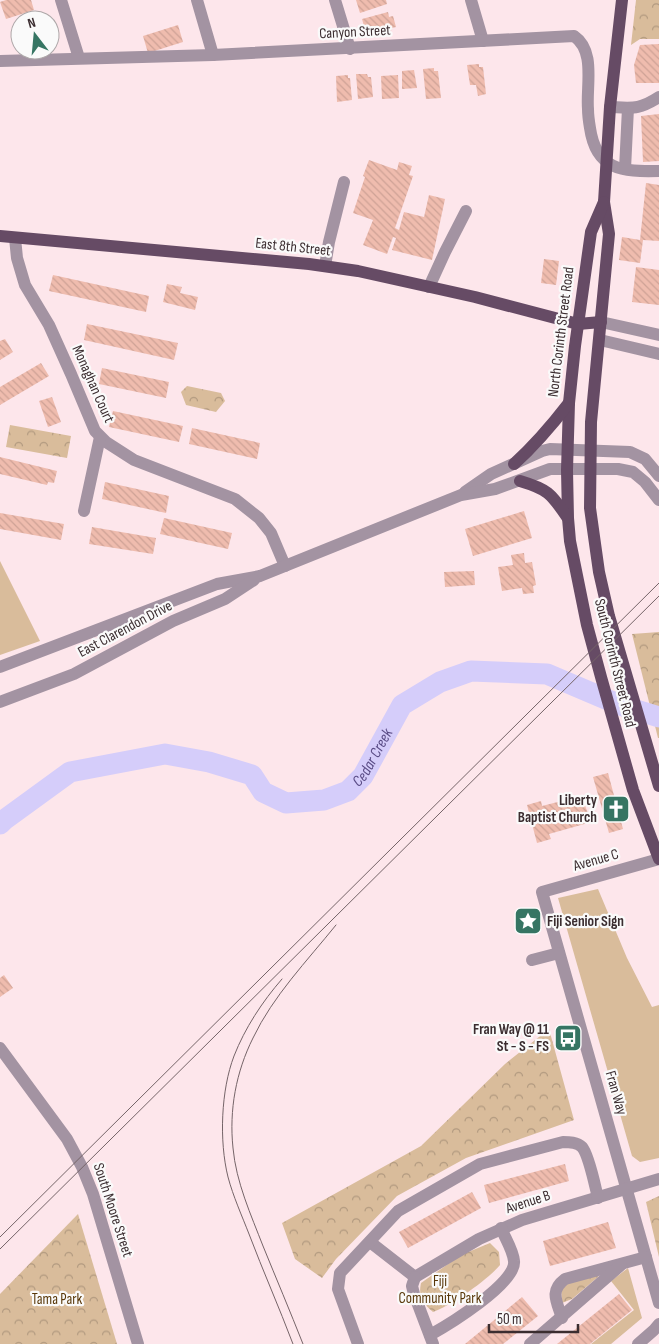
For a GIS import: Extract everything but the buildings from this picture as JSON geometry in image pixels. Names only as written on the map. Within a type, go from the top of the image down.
[{"type":"main road","name":"North Corinth Street Road","points":[[590,470],[594,379],[600,340],[609,234],[604,202],[610,107],[622,0]]},
{"type":"main road","name":"North Corinth Street Road","points":[[567,470],[569,403],[590,232],[604,202]]},
{"type":"main road","name":"East 8th Street","points":[[0,236],[325,266],[358,271],[475,297],[578,324],[601,322]]},
{"type":"main road","name":"East 8th Street","points":[[578,324],[600,340]]},
{"type":"main road","points":[[514,464],[549,430],[569,403]]},
{"type":"main road","name":"South Corinth Street Road","points":[[567,470],[570,541],[587,625],[633,790],[654,831],[659,859]]},
{"type":"main road","name":"South Corinth Street Road","points":[[590,470],[590,508],[600,572],[610,616],[659,786]]},
{"type":"main road","points":[[520,480],[546,491],[555,498],[568,518]]},
{"type":"street","points":[[61,0],[78,58]]},
{"type":"street","points":[[197,0],[213,55]]},
{"type":"street","points":[[335,0],[350,49]]},
{"type":"street","points":[[471,0],[483,42]]},
{"type":"street","name":"Canyon Street","points":[[0,61],[213,55],[574,36],[581,40],[588,59],[588,110],[591,139],[601,158],[607,164]]},
{"type":"street","points":[[610,107],[628,108],[643,106],[659,96]]},
{"type":"street","points":[[625,169],[628,108]]},
{"type":"street","points":[[607,164],[625,169],[659,171]]},
{"type":"street","points":[[325,266],[344,182]]},
{"type":"street","points":[[429,287],[444,252],[466,211]]},
{"type":"street","name":"Monaghan Court","points":[[15,238],[17,258],[25,285],[49,326],[72,374],[95,431],[100,437],[134,460],[235,499],[259,518],[271,533],[285,566]]},
{"type":"street","name":"East 8th Street","points":[[601,322],[659,335]]},
{"type":"street","name":"East 8th Street","points":[[600,340],[659,354]]},
{"type":"street","points":[[84,511],[100,437]]},
{"type":"street","name":"East Clarendon Drive","points":[[461,495],[491,474],[550,449],[630,452],[646,460],[659,476]]},
{"type":"street","name":"East Clarendon Drive","points":[[0,667],[217,584],[260,576],[461,495],[495,489],[550,469],[618,469],[633,472],[645,482],[659,500]]},
{"type":"street","name":"East Clarendon Drive","points":[[0,702],[74,674],[173,621],[225,599],[260,576]]},
{"type":"street","name":"Avenue C","points":[[542,892],[659,859]]},
{"type":"street","name":"Fran Way","points":[[542,892],[659,1303]]},
{"type":"street","points":[[532,960],[559,953]]},
{"type":"street","name":"South Moore Street","points":[[0,1048],[67,1140],[82,1167],[93,1194],[138,1344]]},
{"type":"street","points":[[358,1344],[338,1289],[340,1273],[398,1211],[480,1164],[563,1142],[581,1146],[598,1198]]},
{"type":"street","name":"Avenue B","points":[[416,1277],[501,1228],[522,1220],[659,1180]]},
{"type":"street","points":[[370,1242],[416,1277],[412,1286],[431,1340],[506,1281],[513,1271],[514,1261],[501,1228]]},
{"type":"street","points":[[562,1318],[555,1292],[559,1284],[565,1279],[646,1257]]},
{"type":"street","points":[[530,1344],[623,1263]]},
{"type":"street","points":[[638,1344],[659,1324]]},
{"type":"green space","points":[[636,0],[659,0],[659,39],[640,39],[631,45]]},
{"type":"green space","points":[[187,386],[221,393],[225,401],[216,412],[186,405],[181,392]]},
{"type":"green space","points":[[10,425],[71,436],[67,458],[6,447]]},
{"type":"green space","points":[[0,561],[40,641],[0,655]]},
{"type":"green space","points":[[659,632],[659,738],[658,738],[632,634]]},
{"type":"green space","points":[[598,889],[627,958],[652,1007],[659,1005],[659,1158],[640,1162],[632,1156],[558,898]]},
{"type":"green space","points":[[549,1029],[574,1120],[466,1158],[397,1196],[336,1259],[322,1278],[295,1259],[282,1223],[421,1146],[505,1064]]},
{"type":"green space","points":[[659,1196],[659,1257],[646,1202]]},
{"type":"green space","name":"Tama Park","points":[[78,1214],[117,1344],[0,1344],[0,1294]]},
{"type":"green space","name":"Fiji Community Park","points":[[490,1243],[499,1252],[500,1265],[495,1271],[459,1298],[440,1309],[433,1312],[429,1309],[421,1296],[421,1283],[461,1255]]},
{"type":"green space","points":[[628,1268],[642,1318],[611,1344],[591,1344],[634,1310],[611,1281]]},
{"type":"green space","points":[[600,1273],[598,1277],[572,1299],[562,1303],[561,1286]]},
{"type":"waterway","name":"Cedar Creek","points":[[0,824],[70,772],[165,754],[209,762],[252,775],[263,792],[286,803],[324,800],[348,791],[363,776],[402,705],[440,682],[471,671],[547,674],[620,705],[659,717]]},
{"type":"tram line","points":[[0,1237],[659,583]]},
{"type":"tram line","points":[[0,1249],[659,596]]},
{"type":"tram line","points":[[303,1344],[254,1222],[237,1173],[232,1134],[233,1105],[242,1064],[261,1023],[291,979],[336,925]]},
{"type":"tram line","points":[[282,979],[243,1035],[234,1056],[226,1084],[224,1100],[223,1148],[232,1191],[293,1344]]},
{"type":"place","name":"Liberty Baptist Church","points":[[616,809]]},
{"type":"place","name":"Fiji Senior Sign","points":[[528,921]]},
{"type":"place","name":"Fran Way @ 11 St - S - FS","points":[[568,1038]]}]
